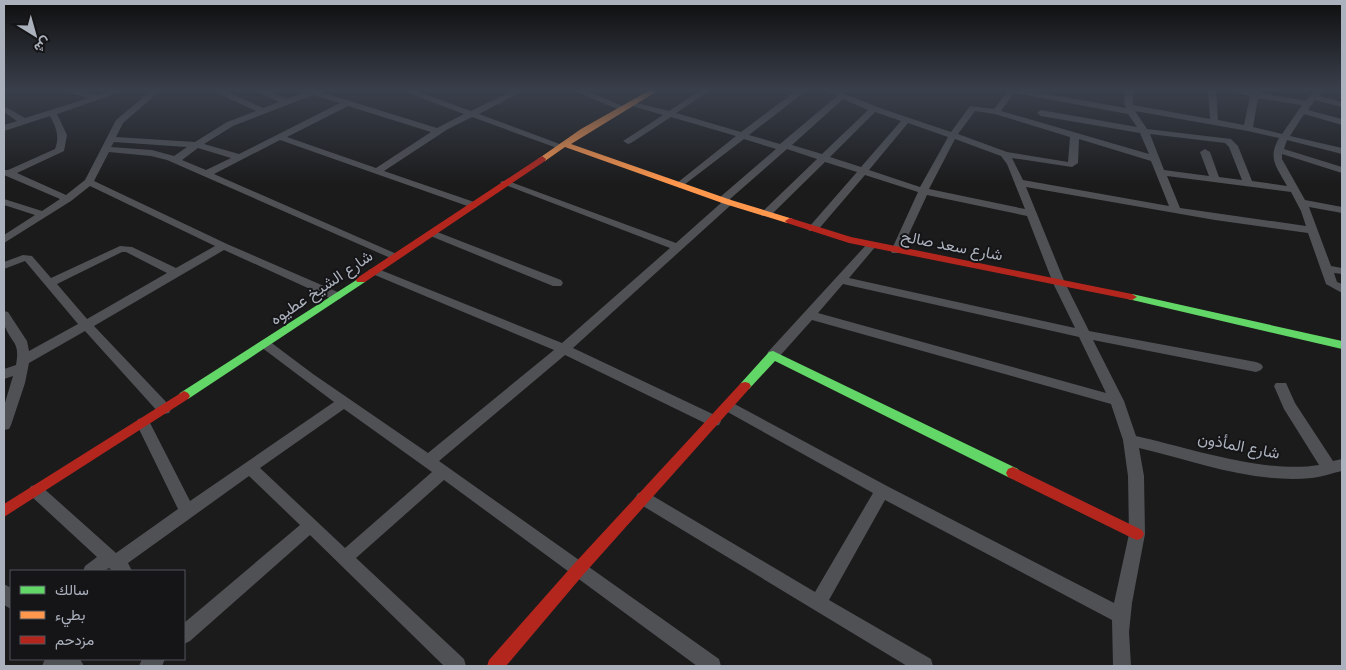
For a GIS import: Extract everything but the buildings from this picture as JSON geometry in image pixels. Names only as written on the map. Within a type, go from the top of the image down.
[{"type":"street","points":[[4,128],[22,121]]},
{"type":"street","points":[[6,172],[59,151],[63,135],[57,121]]},
{"type":"street","points":[[6,238],[67,199],[89,182],[120,121]]},
{"type":"street","points":[[175,160],[219,130],[238,121]]},
{"type":"street","points":[[206,174],[310,121]]},
{"type":"street","points":[[404,121],[437,131]]},
{"type":"street","points":[[377,171],[437,131],[457,121]]},
{"type":"street","points":[[489,121],[562,145]]},
{"type":"street","name":"شارع الشيخ عطيوه","points":[[4,511],[143,423],[562,145],[602,121]]},
{"type":"street","points":[[628,142],[658,121]]},
{"type":"street","points":[[693,121],[823,158],[924,191],[1032,214]]},
{"type":"street","points":[[680,185],[762,121]]},
{"type":"street","points":[[428,460],[564,349],[678,247],[806,121]]},
{"type":"street","points":[[766,214],[861,121]]},
{"type":"street","points":[[813,229],[905,121]]},
{"type":"street","points":[[910,121],[1004,154],[1069,165],[1073,162],[1075,136]]},
{"type":"street","points":[[896,251],[924,191],[963,121]]},
{"type":"street","points":[[1025,121],[1155,159]]},
{"type":"street","points":[[1086,121],[1144,132],[1228,141],[1233,146],[1249,185]]},
{"type":"street","points":[[1137,121],[1144,132],[1176,210]]},
{"type":"street","points":[[1215,121],[1285,136],[1342,152]]},
{"type":"street","points":[[1248,128],[1249,121]]},
{"type":"street","points":[[1296,121],[1278,150],[1279,165],[1301,202],[1313,230],[1325,268],[1337,287]]},
{"type":"street","points":[[279,137],[473,205]]},
{"type":"street","points":[[110,139],[196,145],[239,157]]},
{"type":"street","name":"شارع سعد صالح","points":[[562,145],[726,201],[871,246],[1170,305],[1342,345]]},
{"type":"street","points":[[105,150],[152,153],[175,160],[395,257]]},
{"type":"street","points":[[1278,150],[1342,170]]},
{"type":"street","points":[[1205,152],[1215,180]]},
{"type":"street","points":[[1004,154],[1012,164],[1021,183],[1059,283],[1116,401],[1130,440],[1136,476],[1137,534],[1128,572],[1120,632],[1122,666]]},
{"type":"street","points":[[6,172],[67,199]]},
{"type":"street","points":[[1160,172],[1295,190]]},
{"type":"street","points":[[89,182],[223,246],[336,296]]},
{"type":"street","points":[[505,183],[678,247]]},
{"type":"street","points":[[1021,183],[1238,221],[1313,230]]},
{"type":"street","points":[[4,202],[42,214]]},
{"type":"street","points":[[1301,202],[1342,210]]},
{"type":"street","points":[[432,233],[557,283]]},
{"type":"street","points":[[4,374],[223,246]]},
{"type":"street","points":[[495,666],[578,570],[729,406],[871,246]]},
{"type":"street","points":[[50,283],[120,249],[128,249],[176,273]]},
{"type":"street","points":[[4,266],[23,258],[28,258],[86,325],[164,409]]},
{"type":"street","points":[[1325,268],[1342,271]]},
{"type":"street","points":[[374,271],[564,349],[714,421]]},
{"type":"street","points":[[841,280],[1084,334],[1256,367]]},
{"type":"street","points":[[810,314],[1116,401]]},
{"type":"street","points":[[4,315],[21,341],[22,364],[4,425]]},
{"type":"street","points":[[264,344],[428,460],[709,665]]},
{"type":"street","points":[[773,355],[1137,534]]},
{"type":"street","points":[[1281,386],[1289,404],[1336,467]]},
{"type":"street","points":[[95,570],[116,564],[188,511],[344,402]]},
{"type":"street","points":[[729,406],[882,491],[1122,616]]},
{"type":"street","points":[[143,423],[188,511]]},
{"type":"street","name":"شارع المأذون","points":[[1130,440],[1246,466],[1281,471],[1310,472],[1336,467]]},
{"type":"street","points":[[250,467],[457,666]]},
{"type":"street","points":[[344,558],[443,472]]},
{"type":"street","points":[[36,491],[116,564]]},
{"type":"street","points":[[818,603],[882,491]]},
{"type":"street","points":[[644,498],[924,666]]},
{"type":"street","points":[[185,630],[310,526]]},
{"type":"traffic: fast","points":[[184,396],[361,280]]},
{"type":"traffic: fast","points":[[1132,297],[1342,345]]},
{"type":"traffic: fast","points":[[745,386],[773,355],[1013,473]]},
{"type":"traffic: slow","points":[[542,159],[601,121]]},
{"type":"traffic: slow","points":[[564,144],[728,202],[790,221]]},
{"type":"traffic: jam","points":[[361,280],[542,159]]},
{"type":"traffic: jam","points":[[790,221],[849,240],[1132,297]]},
{"type":"traffic: jam","points":[[495,666],[578,570],[745,386]]},
{"type":"traffic: jam","points":[[4,511],[184,396]]},
{"type":"traffic: jam","points":[[1013,473],[1137,534]]}]
